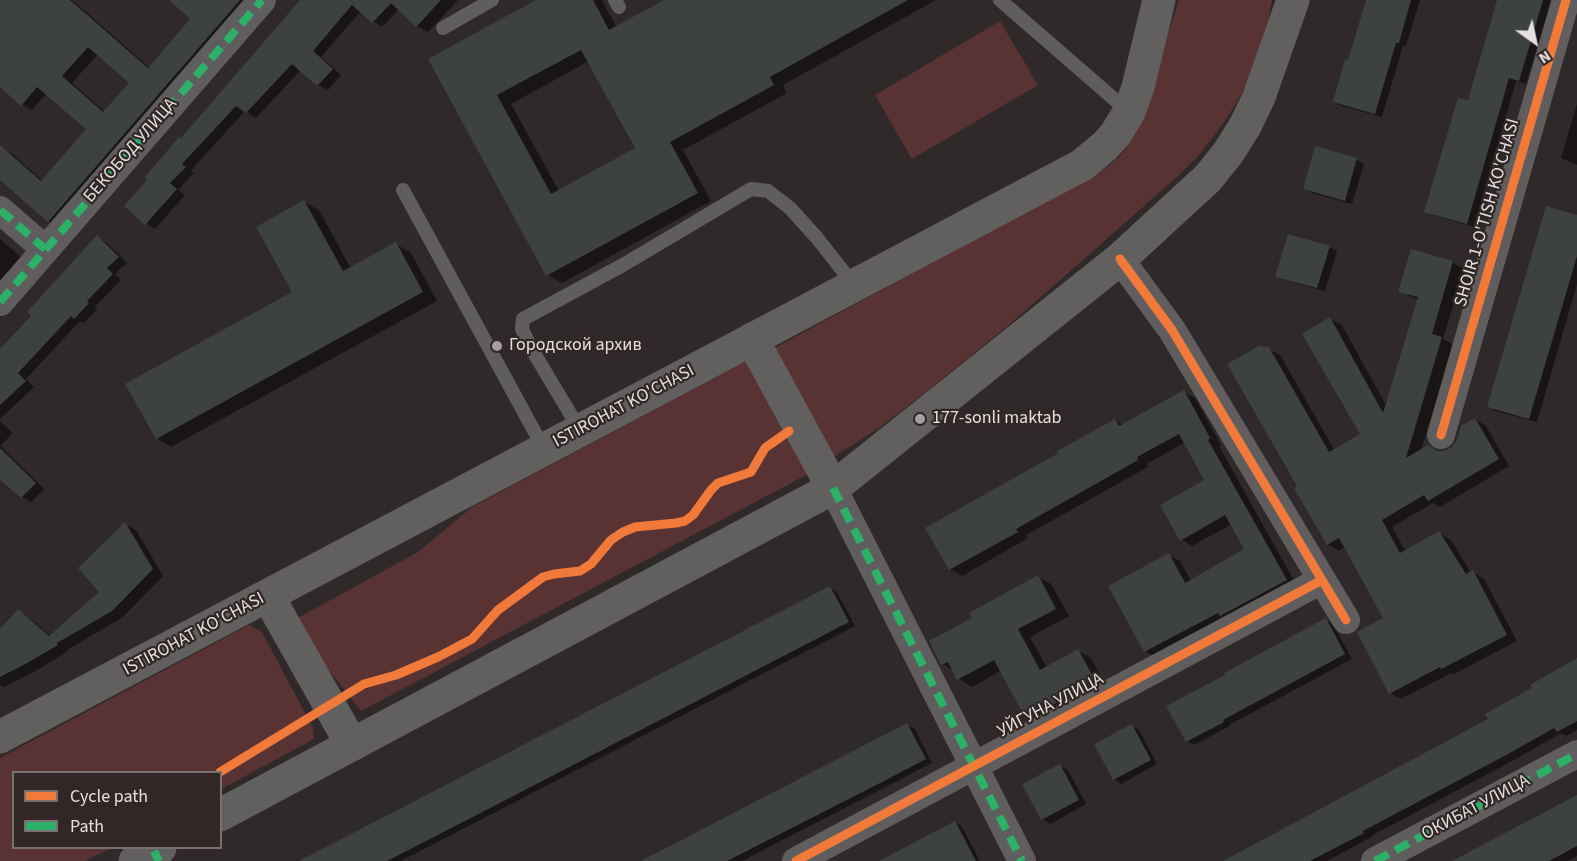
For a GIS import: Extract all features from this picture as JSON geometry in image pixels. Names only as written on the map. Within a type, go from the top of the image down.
[{"type":"main road","name":"ISTIROHAT KO'CHASI","points":[[0,737],[1082,165],[1115,135],[1129,112],[1138,87],[1159,0]]},
{"type":"main road","points":[[222,814],[834,488],[1120,259],[1208,178],[1228,153],[1245,126],[1259,97],[1293,0]]},
{"type":"main road","points":[[752,339],[834,488]]},
{"type":"main road","points":[[268,596],[352,746]]},
{"type":"street","name":"БЕКОБОД УЛИЦА","points":[[0,302],[262,0]]},
{"type":"street","name":"SHOIR 1-O'TISH KO'CHASI","points":[[1441,435],[1566,0]]},
{"type":"street","points":[[0,210],[45,249]]},
{"type":"street","points":[[1120,259],[1172,330],[1346,620]]},
{"type":"street","points":[[834,488],[1022,861]]},
{"type":"street","name":"УЙГУНА УЛИЦА","points":[[796,861],[1322,580]]},
{"type":"street","name":"ОКИБАТ УЛИЦА","points":[[1374,861],[1577,754]]},
{"type":"lane","points":[[443,28],[492,0]]},
{"type":"lane","points":[[1000,0],[1129,112]]},
{"type":"lane","points":[[580,430],[522,329],[523,319],[623,265],[751,189],[768,191],[790,208],[854,285]]},
{"type":"lane","points":[[403,190],[544,449]]},
{"type":"shaded area","points":[[1179,0],[1272,0],[1268,21],[1250,78],[1217,132],[1177,177],[1009,325],[879,428],[832,458],[771,350],[1106,168],[1117,159],[1126,149],[1137,128]]},
{"type":"shaded area","points":[[1000,21],[1038,85],[912,159],[875,95]]},
{"type":"shaded area","points":[[748,360],[812,472],[361,711],[321,660],[298,618],[418,552],[472,507]]},
{"type":"shaded area","points":[[249,625],[262,632],[313,728],[314,739],[222,788],[222,771],[12,771],[12,849],[109,849],[85,861],[0,861],[0,758]]},
{"type":"building","points":[[0,0],[70,0],[148,68],[190,19],[169,0],[240,0],[48,222],[0,180],[0,145],[41,181],[86,129],[37,87],[21,106],[0,87]],"holes":[[[88,47],[129,83],[103,112],[62,76]]]},
{"type":"building","points":[[300,0],[441,0],[416,27],[391,3],[372,23],[352,5],[313,51],[333,69],[317,86],[292,64],[246,113],[236,106],[182,164],[186,167],[170,183],[177,189],[145,225],[124,206],[179,137],[181,138]]},
{"type":"building","points":[[536,0],[593,0],[609,30],[664,0],[908,0],[770,77],[774,85],[670,142],[698,193],[546,276],[428,59]],"holes":[[[581,50],[635,148],[551,194],[497,95]]]},
{"type":"building","points":[[1366,0],[1411,0],[1375,114],[1333,102],[1345,59],[1348,60]]},
{"type":"building","points":[[1497,0],[1543,0],[1519,81],[1509,78],[1467,224],[1424,212],[1458,98],[1468,100]]},
{"type":"building","points":[[1315,146],[1357,158],[1345,201],[1303,189]]},
{"type":"building","points":[[304,200],[343,271],[396,242],[423,292],[156,439],[125,384],[292,292],[256,227]]},
{"type":"building","points":[[1546,206],[1577,215],[1577,256],[1529,419],[1487,407]]},
{"type":"building","points":[[1288,234],[1330,246],[1317,288],[1275,277]]},
{"type":"building","points":[[97,235],[119,257],[107,268],[113,274],[87,301],[89,303],[74,319],[71,316],[18,373],[26,381],[0,405],[0,349],[31,316],[27,312]]},
{"type":"building","points":[[1411,249],[1453,261],[1432,334],[1442,337],[1406,458],[1428,445],[1437,451],[1444,451],[1452,447],[1457,440],[1461,426],[1475,418],[1499,459],[1428,501],[1424,495],[1382,520],[1400,553],[1439,531],[1466,574],[1473,570],[1507,635],[1389,694],[1357,632],[1383,618],[1339,538],[1327,545],[1294,488],[1297,486],[1227,364],[1259,346],[1269,347],[1329,452],[1360,434],[1302,334],[1330,317],[1383,413],[1418,297],[1398,292]]},
{"type":"building","points":[[1184,390],[1210,438],[1208,440],[1287,580],[1220,616],[1218,613],[1144,652],[1108,586],[1169,553],[1185,583],[1244,549],[1225,515],[1180,541],[1160,505],[1204,480],[1179,434],[1137,457],[1138,460],[1016,529],[1018,532],[949,570],[925,528],[1115,419],[1119,426]]},
{"type":"building","points":[[0,448],[36,483],[21,498],[0,480]]},
{"type":"building","points":[[125,522],[153,569],[112,611],[57,643],[58,645],[0,677],[0,629],[18,609],[49,636],[99,592],[78,568]]},
{"type":"building","points":[[1038,575],[1056,609],[1018,629],[1040,670],[1078,649],[1096,682],[1026,719],[994,660],[957,680],[948,662],[941,665],[929,641],[972,618],[969,613]]},
{"type":"building","points":[[830,586],[849,622],[494,806],[387,861],[299,861]]},
{"type":"building","points":[[1326,618],[1345,654],[1186,742],[1166,706]]},
{"type":"building","points":[[1577,658],[1577,721],[1557,732],[1554,728],[1310,861],[1223,861],[1488,719],[1485,714],[1532,688],[1530,685]]},
{"type":"building","points":[[907,723],[926,759],[888,779],[727,861],[641,861]]},
{"type":"building","points":[[1132,724],[1151,760],[1113,780],[1094,744]]},
{"type":"building","points":[[1060,764],[1079,800],[1041,820],[1022,784]]},
{"type":"building","points":[[1577,795],[1577,846],[1549,861],[1452,861]]},
{"type":"building","points":[[955,821],[976,861],[879,861]]},
{"type":"marked path","points":[[0,302],[262,0]]},
{"type":"marked path","points":[[0,210],[45,249]]},
{"type":"marked path","points":[[833,488],[1022,861]]},
{"type":"marked path","points":[[1375,861],[1577,754]]},
{"type":"marked path","points":[[154,851],[159,861]]},
{"type":"cycle path","points":[[1441,435],[1566,0]]},
{"type":"cycle path","points":[[1120,259],[1172,330],[1346,620]]},
{"type":"cycle path","points":[[222,771],[364,684],[396,675],[472,639],[498,610],[543,577],[580,571],[591,564],[611,540],[623,532],[635,527],[685,521],[693,515],[718,483],[751,472],[765,448],[789,431]]},
{"type":"cycle path","points":[[796,861],[1322,580]]},
{"type":"place","name":"Городской архив","points":[[497,346]]},
{"type":"place","name":"177-sonli maktab","points":[[920,419]]}]
